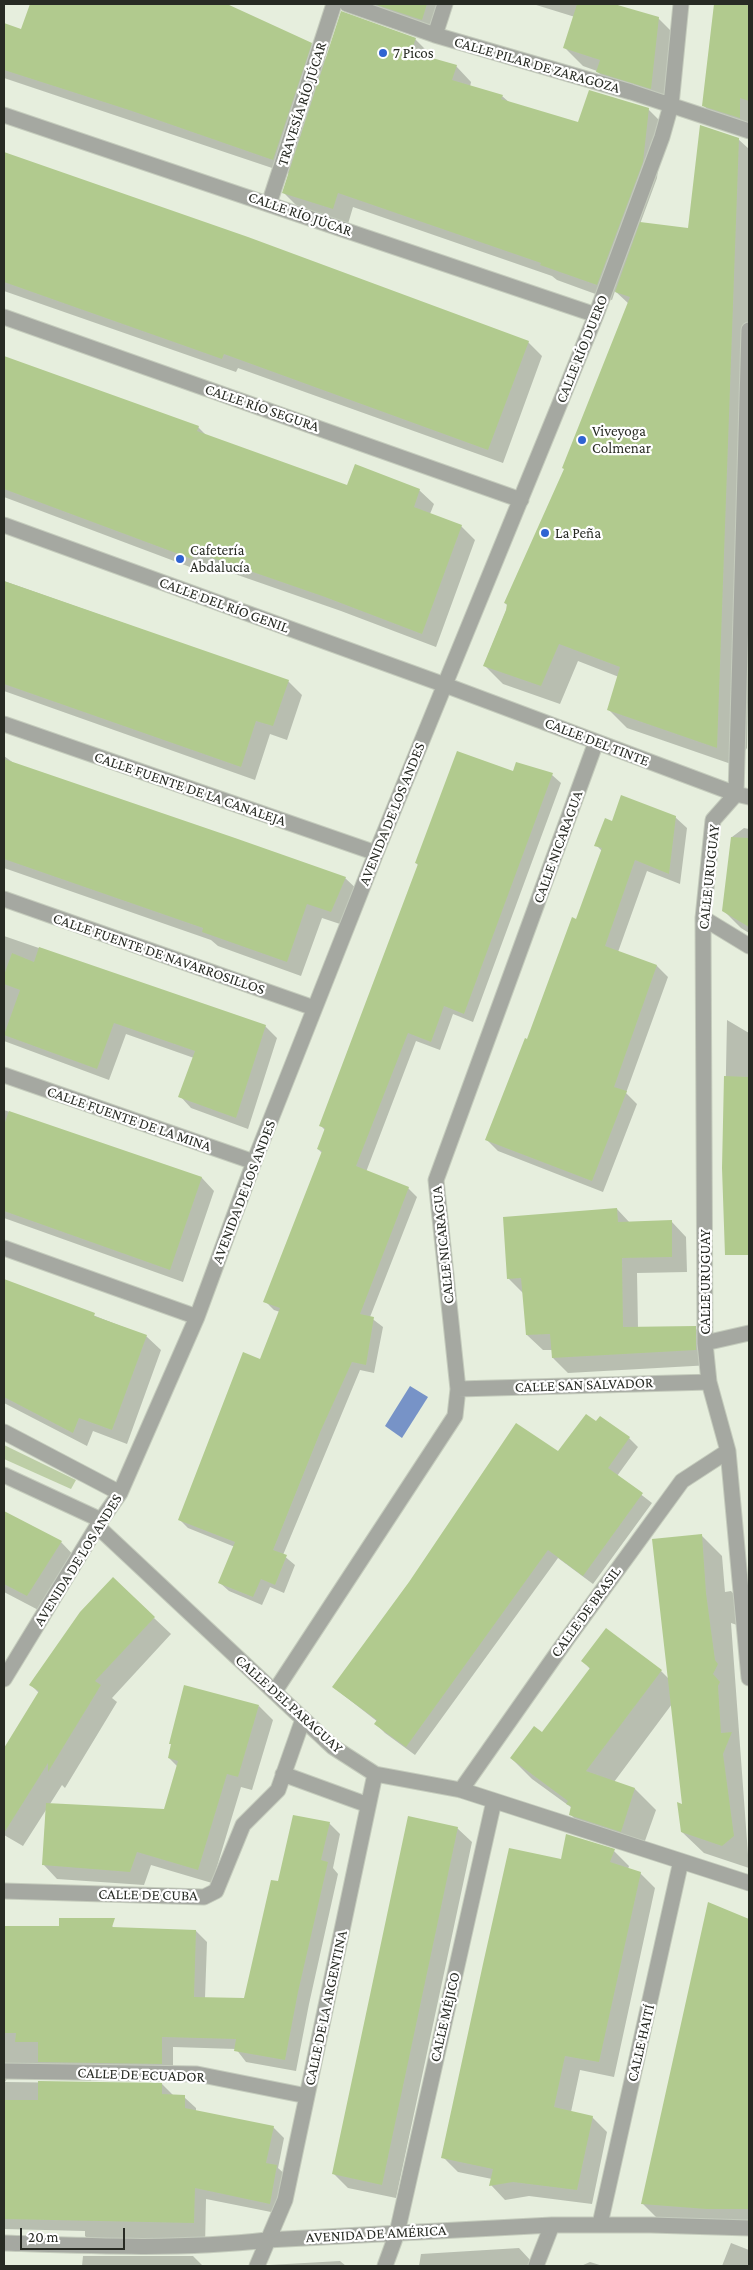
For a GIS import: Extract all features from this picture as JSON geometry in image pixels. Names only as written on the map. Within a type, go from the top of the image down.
[{"type":"street","name":"TRAVESÍA RÍO JÚCAR","points":[[269,204],[334,4]]},
{"type":"street","name":"CALLE PILAR DE ZARAGOZA","points":[[348,4],[435,36],[671,104],[749,131]]},
{"type":"street","points":[[435,36],[445,4]]},
{"type":"street","name":"CALLE RÍO DUERO","points":[[445,685],[596,314],[662,137],[671,104],[681,4]]},
{"type":"street","name":"CALLE RÍO JÚCAR","points":[[4,115],[596,314]]},
{"type":"street","name":"CALLE RÍO SEGURA","points":[[4,317],[521,500]]},
{"type":"street","points":[[743,795],[749,330]]},
{"type":"street","name":"CALLE DEL RÍO GENIL","points":[[4,525],[445,685]]},
{"type":"street","name":"CALLE DEL TINTE","points":[[445,685],[743,795]]},
{"type":"street","name":"AVENIDA DE LOS ANDES","points":[[4,1679],[99,1523],[120,1493],[197,1317],[254,1162],[314,1008],[445,685]]},
{"type":"street","name":"CALLE FUENTE DE LA CANALEJA","points":[[4,724],[376,853]]},
{"type":"street","name":"CALLE NICARAGUA","points":[[274,1690],[455,1416],[458,1389],[436,1180],[596,742]]},
{"type":"street","name":"CALLE URUGUAY","points":[[743,795],[713,820],[703,918],[705,1343],[709,1382],[728,1451],[749,1678]]},
{"type":"street","name":"CALLE FUENTE DE NAVARROSILLOS","points":[[4,899],[314,1008]]},
{"type":"street","points":[[703,918],[749,946]]},
{"type":"street","name":"CALLE FUENTE DE LA MINA","points":[[4,1076],[254,1162]]},
{"type":"street","points":[[4,1248],[197,1317]]},
{"type":"street","points":[[705,1343],[749,1333]]},
{"type":"street","name":"CALLE SAN SALVADOR","points":[[458,1389],[709,1382]]},
{"type":"street","points":[[4,1432],[120,1493]]},
{"type":"street","name":"CALLE DE BRASIL","points":[[461,1790],[561,1647],[682,1480],[728,1451]]},
{"type":"street","name":"CALLE DEL PARAGUAY","points":[[4,1475],[99,1523],[333,1747],[375,1774],[461,1790],[749,1883]]},
{"type":"street","name":"CALLE DE CUBA","points":[[4,1891],[204,1897],[216,1891],[243,1824],[278,1790],[303,1719]]},
{"type":"street","points":[[284,1774],[368,1805]]},
{"type":"street","name":"CALLE DE LA ARGENTINA","points":[[257,2266],[285,2200],[375,1774]]},
{"type":"street","name":"CALLE MÉJICO","points":[[385,2266],[397,2233],[494,1800]]},
{"type":"street","name":"CALLE HAITÍ","points":[[600,2224],[681,1861]]},
{"type":"street","name":"CALLE DE ECUADOR","points":[[4,2071],[197,2074],[307,2096]]},
{"type":"street","name":"AVENIDA DE AMÉRICA","points":[[4,2243],[122,2247],[224,2245],[267,2240],[600,2224],[749,2228]]},
{"type":"street","points":[[536,2266],[552,2225]]},
{"type":"green space","points":[[4,1445],[76,1480],[71,1489],[4,1459]]},
{"type":"water","points":[[410,1386],[428,1397],[402,1438],[385,1426]]},
{"type":"building","points":[[30,4],[227,4],[312,43],[273,160],[129,110],[4,70],[4,23],[21,29]]},
{"type":"building","points":[[374,4],[427,4],[422,20]]},
{"type":"building","points":[[577,4],[614,4],[659,17],[651,89],[596,72],[600,60],[563,48]]},
{"type":"building","points":[[714,4],[749,4],[749,101],[740,98],[740,118],[702,106]]},
{"type":"building","points":[[341,11],[416,38],[411,52],[457,65],[452,80],[503,95],[501,99],[578,122],[589,90],[649,108],[643,162],[597,285],[540,265],[541,263],[338,193],[333,209],[282,193]]},
{"type":"building","points":[[700,125],[739,138],[717,748],[607,710],[620,667],[559,644],[541,686],[483,666],[506,610],[507,604],[504,603],[564,469],[562,468],[630,297],[615,292],[640,222],[688,228]]},
{"type":"building","points":[[4,152],[248,237],[529,341],[488,450],[224,354],[222,359],[4,282]]},
{"type":"building","points":[[4,356],[199,426],[197,431],[347,485],[355,464],[420,489],[414,507],[462,525],[422,634],[325,597],[195,552],[192,559],[4,489]]},
{"type":"building","points":[[4,581],[289,680],[273,726],[256,721],[241,767],[4,684]]},
{"type":"building","points":[[457,751],[513,771],[516,762],[553,773],[464,1014],[444,1006],[431,1042],[408,1033],[356,1166],[409,1187],[360,1314],[374,1317],[366,1365],[352,1362],[321,1430],[273,1550],[287,1555],[275,1585],[261,1579],[253,1597],[218,1583],[235,1542],[178,1520],[243,1352],[260,1359],[280,1308],[263,1302],[322,1151],[317,1149],[325,1128],[319,1126],[418,864],[415,863]]},
{"type":"building","points":[[4,759],[346,877],[331,912],[307,904],[287,962],[202,932],[203,928],[4,859]]},
{"type":"building","points":[[621,795],[676,816],[669,874],[635,860],[605,946],[657,965],[614,1087],[627,1091],[592,1181],[485,1140],[525,1038],[527,1039],[572,917],[576,919],[602,848],[594,846],[605,818],[612,821]]},
{"type":"building","points":[[731,837],[749,838],[749,927],[722,911]]},
{"type":"building","points":[[39,947],[266,1025],[236,1118],[178,1097],[195,1051],[114,1023],[97,1069],[4,1035],[20,990],[4,984],[4,975],[12,953],[34,962]]},
{"type":"building","points":[[724,1076],[749,1077],[749,1255],[725,1255],[722,1168]]},
{"type":"building","points":[[9,1111],[202,1177],[170,1270],[4,1211],[4,1125]]},
{"type":"building","points":[[617,1208],[618,1222],[672,1220],[672,1257],[622,1258],[623,1327],[696,1326],[696,1350],[552,1358],[550,1334],[526,1335],[521,1278],[507,1279],[503,1217]]},
{"type":"building","points":[[4,1279],[95,1313],[94,1316],[147,1335],[112,1430],[79,1418],[73,1433],[4,1397]]},
{"type":"building","points":[[586,1414],[596,1421],[600,1416],[630,1437],[608,1468],[643,1493],[583,1576],[548,1550],[406,1747],[374,1724],[377,1720],[332,1687],[409,1582],[516,1423],[558,1451]]},
{"type":"building","points":[[4,1511],[62,1541],[27,1596],[4,1584]]},
{"type":"building","points":[[702,1534],[706,1593],[715,1660],[718,1664],[713,1674],[720,1682],[718,1686],[721,1733],[732,1732],[723,1754],[734,1836],[722,1846],[681,1832],[677,1802],[682,1804],[652,1539]]},
{"type":"building","points":[[113,1577],[155,1617],[95,1681],[101,1685],[48,1772],[48,1763],[4,1833],[4,1748],[39,1691],[29,1685],[80,1612]]},
{"type":"building","points":[[606,1628],[662,1670],[586,1771],[635,1788],[621,1832],[569,1815],[571,1806],[566,1804],[568,1801],[510,1758],[534,1726],[542,1732],[590,1668],[581,1661]]},
{"type":"building","points":[[184,1685],[259,1705],[238,1777],[227,1774],[198,1870],[137,1852],[130,1872],[42,1865],[46,1803],[164,1809],[178,1761],[168,1758],[171,1744],[169,1744]]},
{"type":"building","points":[[293,1815],[330,1822],[321,1860],[328,1862],[298,1992],[285,2060],[234,2051],[236,2039],[162,2037],[162,2064],[38,2062],[38,2042],[15,2042],[16,2033],[4,2033],[4,1926],[59,1926],[59,1918],[115,1918],[112,1927],[196,1930],[194,1997],[244,1998],[271,1880],[278,1881]]},
{"type":"building","points":[[408,1816],[458,1827],[382,2185],[332,2174]]},
{"type":"building","points":[[566,1834],[615,1849],[610,1862],[641,1872],[599,2062],[565,2056],[554,2107],[593,2116],[577,2190],[513,2182],[489,2186],[493,2169],[441,2158],[483,1964],[509,1848],[561,1859]]},
{"type":"building","points":[[708,1902],[749,1919],[749,2209],[706,2209],[641,2204]]},
{"type":"building","points":[[38,2081],[162,2083],[162,2094],[185,2095],[185,2108],[274,2126],[266,2163],[277,2165],[270,2204],[195,2188],[194,2223],[4,2219],[4,2100],[38,2100]]},
{"type":"place","name":"7 Picos","points":[[383,53]]},
{"type":"place","name":"Viveyoga Colmenar","points":[[582,440]]},
{"type":"place","name":"La Peña","points":[[545,533]]},
{"type":"place","name":"Cafetería Abdalucía","points":[[180,559]]}]
